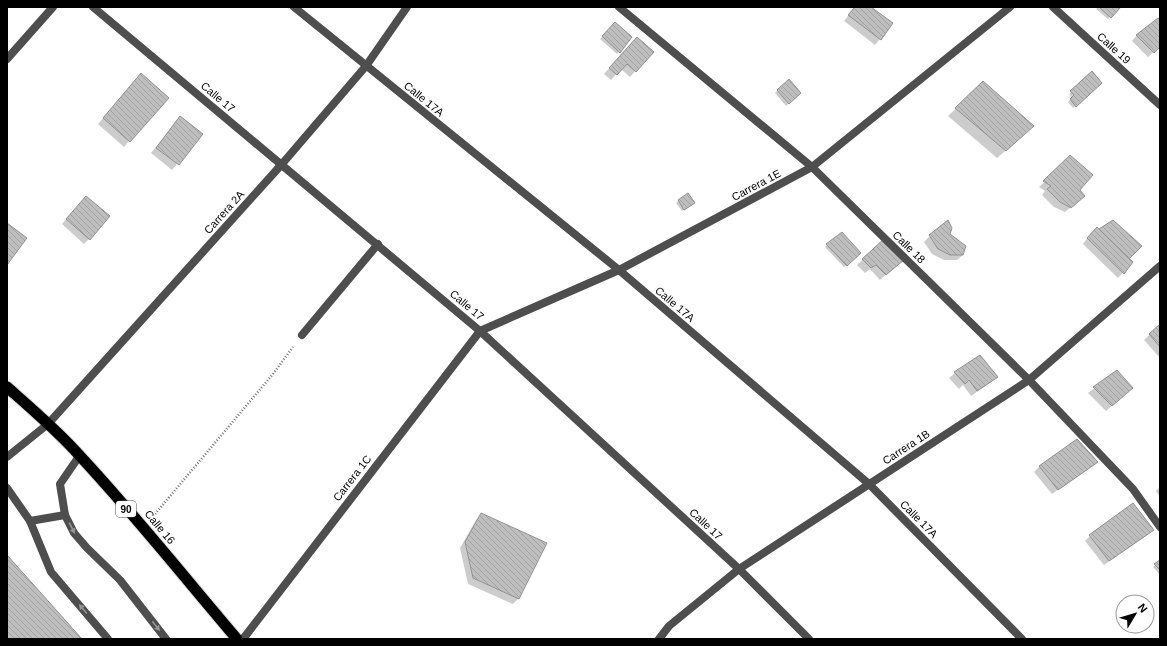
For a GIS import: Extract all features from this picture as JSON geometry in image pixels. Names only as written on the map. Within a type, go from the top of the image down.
[{"type":"highway","name":"Calle 16","points":[[7,387],[80,455],[237,639]]},
{"type":"street","points":[[7,59],[53,7]]},
{"type":"street","name":"Calle 17","points":[[93,7],[378,244],[480,331],[739,569],[809,639]]},
{"type":"street","name":"Calle 17A","points":[[294,7],[619,270],[869,484],[1022,639]]},
{"type":"street","name":"Carrera 2A","points":[[7,457],[48,424],[282,164],[366,66],[407,7]]},
{"type":"street","name":"Calle 18","points":[[619,7],[812,167],[1029,380],[1133,489],[1160,527]]},
{"type":"street","name":"Carrera 1E","points":[[480,331],[619,270],[812,167],[1010,7]]},
{"type":"street","name":"Calle 19","points":[[1053,7],[1160,105]]},
{"type":"street","points":[[302,335],[378,244]]},
{"type":"street","name":"Carrera 1B","points":[[659,639],[669,626],[739,569],[1029,380],[1160,266]]},
{"type":"street","name":"Carrera 1C","points":[[243,639],[480,331]]},
{"type":"street","points":[[80,455],[60,484],[65,515],[74,533],[87,548],[120,580],[166,639]]},
{"type":"street","points":[[7,488],[30,521],[51,572],[108,639]]},
{"type":"street","points":[[30,521],[65,515]]},
{"type":"path","points":[[143,528],[273,374],[302,335]]},
{"type":"building","points":[[855,7],[871,7],[893,23],[881,40],[848,15]]},
{"type":"building","points":[[1099,7],[1121,7],[1111,18]]},
{"type":"building","points":[[1158,18],[1160,19],[1160,47],[1154,53],[1136,35]]},
{"type":"building","points":[[615,22],[632,37],[620,53],[602,36]]},
{"type":"building","points":[[637,37],[654,52],[636,72],[627,64],[617,75],[609,68]]},
{"type":"building","points":[[1092,71],[1102,83],[1076,107],[1070,99],[1074,95],[1070,91]]},
{"type":"building","points":[[141,73],[169,98],[130,142],[103,118]]},
{"type":"building","points":[[789,79],[801,93],[789,104],[777,90]]},
{"type":"building","points":[[983,81],[1034,126],[1006,151],[955,108]]},
{"type":"building","points":[[180,116],[203,134],[179,165],[156,148]]},
{"type":"building","points":[[1070,155],[1093,175],[1080,190],[1085,196],[1071,208],[1060,202],[1047,189],[1051,186],[1043,181]]},
{"type":"building","points":[[688,193],[695,203],[684,210],[678,200]]},
{"type":"building","points":[[86,196],[110,216],[90,240],[66,219]]},
{"type":"building","points":[[948,220],[952,228],[950,234],[966,246],[963,255],[950,255],[938,249],[929,235]]},
{"type":"building","points":[[1113,220],[1142,246],[1129,259],[1099,229]]},
{"type":"building","points":[[7,223],[27,238],[7,265]]},
{"type":"building","points":[[1097,227],[1133,262],[1124,274],[1087,238]]},
{"type":"building","points":[[842,232],[861,253],[847,266],[826,244]]},
{"type":"building","points":[[884,239],[905,259],[886,275],[876,265],[871,268],[862,259]]},
{"type":"building","points":[[1160,324],[1160,347],[1149,334]]},
{"type":"building","points":[[980,355],[998,377],[977,391],[969,380],[965,384],[954,372]]},
{"type":"building","points":[[1117,370],[1133,388],[1112,406],[1093,387]]},
{"type":"building","points":[[1077,439],[1098,462],[1058,490],[1039,466]]},
{"type":"building","points":[[1133,503],[1154,530],[1109,561],[1089,535]]},
{"type":"building","points":[[481,513],[547,543],[519,599],[473,578],[465,542]]},
{"type":"building","points":[[7,555],[82,639],[7,639]]},
{"type":"building","points":[[1160,560],[1160,570],[1154,564]]}]
